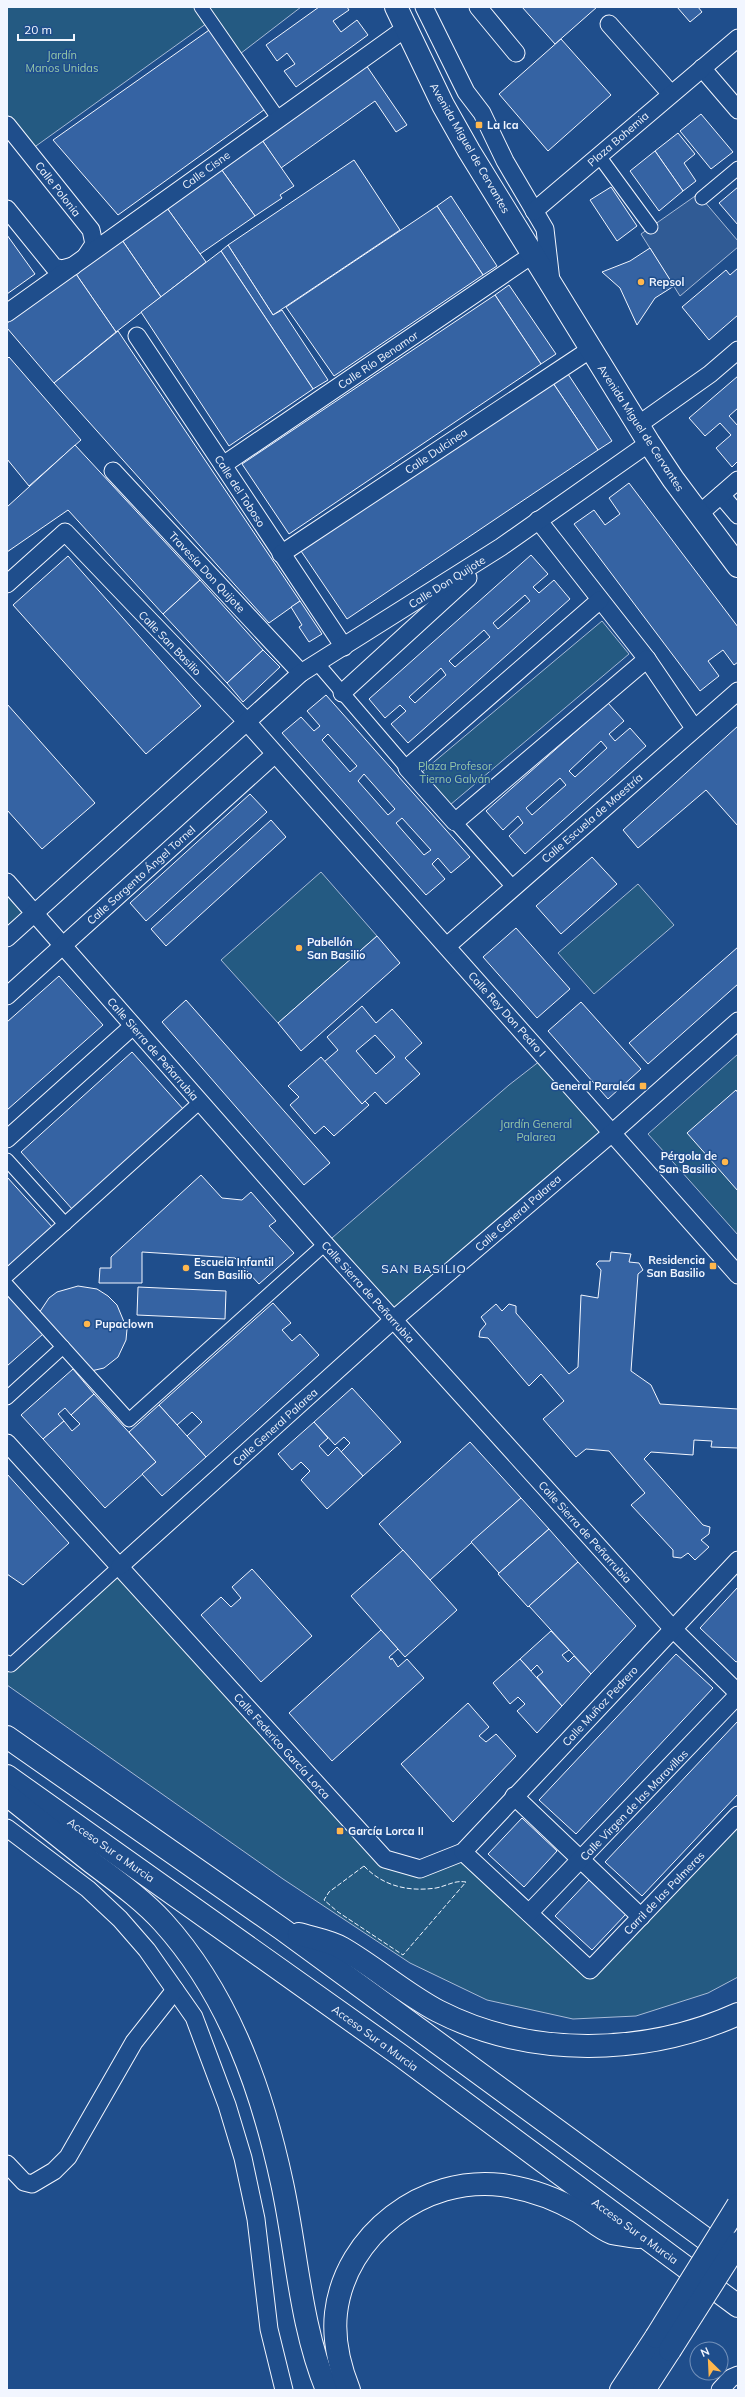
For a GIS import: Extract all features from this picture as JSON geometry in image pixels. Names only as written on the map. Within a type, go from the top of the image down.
[{"type":"main road","name":"Avenida Miguel de Cervantes","points":[[396,7],[450,117],[532,255],[644,434],[699,514],[738,566]]},
{"type":"main road","points":[[7,1737],[282,1928],[738,2262]]},
{"type":"main road","name":"Acceso Sur a Murcia","points":[[7,1776],[400,2055],[644,2238],[738,2306]]},
{"type":"main road","points":[[7,1795],[143,1903],[178,1942],[214,1994],[246,2060],[266,2117],[290,2224],[310,2336],[327,2390]]},
{"type":"main road","points":[[282,1928],[341,1947],[397,1986],[438,2010],[462,2021],[496,2033],[535,2042],[604,2045],[653,2041],[708,2026],[738,2014]]},
{"type":"main road","points":[[349,2390],[337,2355],[336,2312],[343,2289],[361,2249],[374,2233],[408,2204],[440,2191],[459,2186],[501,2185],[532,2191],[550,2197],[577,2211],[611,2232],[644,2238]]},
{"type":"main road","points":[[644,2390],[663,2344],[738,2205]]},
{"type":"main road","points":[[621,2390],[663,2344],[738,2243]]},
{"type":"street","points":[[201,7],[278,118]]},
{"type":"street","points":[[478,7],[516,53]]},
{"type":"street","name":"Avenida Miguel de Cervantes","points":[[427,8],[466,92],[482,113],[505,161],[545,229],[551,285]]},
{"type":"street","points":[[609,24],[671,94]]},
{"type":"street","name":"Calle Cisne","points":[[7,313],[406,28]]},
{"type":"street","name":"Plaza Bohemia","points":[[534,211],[738,38]]},
{"type":"street","points":[[702,68],[738,110]]},
{"type":"street","name":"Calle Polonia","points":[[7,125],[91,230],[94,244],[80,261]]},
{"type":"street","points":[[599,156],[651,227]]},
{"type":"street","points":[[702,198],[738,168]]},
{"type":"street","points":[[7,208],[54,267],[62,269],[80,261]]},
{"type":"street","name":"Calle Río Benamor","points":[[223,465],[532,255]]},
{"type":"street","name":"Calle del Toboso","points":[[137,336],[344,647]]},
{"type":"street","name":"Calle Dulcinea","points":[[281,554],[590,348]]},
{"type":"street","name":"Calle Don Quijote","points":[[247,722],[302,673],[501,547],[538,520],[644,434],[738,350]]},
{"type":"street","name":"Travesía Don Quijote","points":[[113,471],[302,673]]},
{"type":"street","points":[[699,514],[738,480]]},
{"type":"street","points":[[722,495],[738,515]]},
{"type":"street","points":[[538,520],[647,659],[694,728]]},
{"type":"street","name":"Calle San Basilio","points":[[7,584],[65,532],[247,722],[275,754]]},
{"type":"street","points":[[342,693],[501,547]]},
{"type":"street","points":[[407,768],[600,600]]},
{"type":"street","points":[[455,822],[647,659]]},
{"type":"street","points":[[317,663],[407,768],[513,887]]},
{"type":"street","name":"Calle Escuela de Maestría","points":[[447,946],[738,691]]},
{"type":"street","points":[[7,938],[247,722]]},
{"type":"street","name":"Calle Sargento Ángel Tornel","points":[[7,996],[275,754]]},
{"type":"street","name":"Calle Rey Don Pedro I","points":[[275,754],[738,1275]]},
{"type":"street","name":"Calle Sierra de Peñarrubia","points":[[7,882],[393,1320],[673,1629],[738,1694]]},
{"type":"street","name":"Calle General Palarea","points":[[120,1566],[393,1320],[612,1133],[738,1021]]},
{"type":"street","points":[[7,1139],[133,1026]]},
{"type":"street","points":[[7,1276],[200,1102]]},
{"type":"street","points":[[7,1160],[65,1224]]},
{"type":"street","points":[[7,1285],[129,1420],[325,1244]]},
{"type":"street","points":[[7,1398],[63,1347]]},
{"type":"street","name":"Calle Federico García Lorca","points":[[7,1443],[385,1859],[420,1869],[463,1852]]},
{"type":"street","name":"Calle Muñoz Pedrero","points":[[463,1852],[514,1796],[738,1560]]},
{"type":"street","points":[[7,1662],[11,1665],[120,1566]]},
{"type":"street","name":"Calle Virgen de las Maravillas","points":[[529,1913],[738,1694]]},
{"type":"street","points":[[514,1796],[580,1861],[641,1917]]},
{"type":"street","name":"Carril de las Palmeras","points":[[529,1913],[590,1970],[738,1815]]},
{"type":"street","points":[[7,1828],[72,1876],[120,1919],[147,1950],[194,2017],[227,2105],[243,2158],[256,2219],[268,2329],[284,2390]]},
{"type":"street","points":[[463,1852],[529,1913]]},
{"type":"street","points":[[7,2164],[24,2182],[32,2184],[54,2171],[68,2158],[134,2042],[175,1990]]},
{"type":"street","points":[[720,2390],[731,2378],[738,2375]]},
{"type":"green space","name":"Jardín Manos Unidas","points":[[7,7],[301,7],[236,57],[210,21],[29,151],[7,125]]},
{"type":"green space","name":"Plaza Profesor Tierno Galván","points":[[602,621],[629,654],[450,805],[422,772]]},
{"type":"green space","name":"Pabellón San Basilio","points":[[321,872],[377,936],[278,1023],[221,960]]},
{"type":"green space","points":[[7,882],[34,914],[7,938]]},
{"type":"green space","points":[[638,884],[674,925],[594,994],[558,953]]},
{"type":"green space","points":[[738,1054],[738,1235],[648,1134]]},
{"type":"green space","name":"Jardín General Palarea","points":[[545,1057],[612,1133],[393,1320],[325,1244],[509,1085]]},
{"type":"green space","points":[[120,1566],[385,1859],[420,1869],[463,1852],[590,1970],[738,1815],[738,1977],[708,1993],[636,2016],[573,2019],[487,2000],[410,1963],[283,1879],[7,1685],[7,1674],[11,1665]]},
{"type":"shaded area","points":[[698,194],[738,241],[738,247],[680,296],[641,234]]},
{"type":"building","points":[[319,7],[347,7],[349,10],[333,21],[341,32],[357,20],[368,35],[296,87],[284,71],[295,64],[287,53],[277,61],[266,45]]},
{"type":"building","points":[[522,7],[597,7],[555,44]]},
{"type":"building","points":[[677,7],[698,7],[702,12],[690,22]]},
{"type":"building","points":[[212,28],[268,107],[118,215],[53,140]]},
{"type":"building","points":[[561,39],[611,95],[548,151],[499,94]]},
{"type":"building","points":[[366,65],[407,125],[396,132],[375,101],[281,168],[262,140]]},
{"type":"building","points":[[701,114],[733,152],[711,169],[680,131]]},
{"type":"building","points":[[678,133],[695,154],[684,163],[696,181],[683,191],[655,151]]},
{"type":"building","points":[[262,140],[294,186],[280,195],[282,198],[255,216],[221,169]]},
{"type":"building","points":[[655,151],[683,191],[659,211],[630,171]]},
{"type":"building","points":[[354,160],[400,230],[273,315],[228,245]]},
{"type":"building","points":[[221,169],[255,216],[200,254],[167,208]]},
{"type":"building","points":[[611,187],[637,226],[617,241],[590,200]]},
{"type":"building","points":[[738,187],[738,225],[719,203]]},
{"type":"building","points":[[451,196],[497,266],[483,275],[437,206]]},
{"type":"building","points":[[437,206],[483,275],[334,376],[286,307]]},
{"type":"building","points":[[167,208],[206,262],[161,297],[122,240]]},
{"type":"building","points":[[7,235],[35,274],[7,294]]},
{"type":"building","points":[[122,240],[161,297],[116,332],[76,274]]},
{"type":"building","points":[[228,245],[273,315],[282,310],[328,380],[313,389],[221,251]]},
{"type":"building","points":[[650,248],[674,286],[655,298],[637,325],[620,288],[602,272],[630,261]]},
{"type":"building","points":[[221,251],[313,389],[229,446],[141,312]]},
{"type":"building","points":[[738,268],[738,315],[709,340],[682,307],[726,270],[730,275]]},
{"type":"building","points":[[76,274],[116,332],[54,383],[7,328],[7,323]]},
{"type":"building","points":[[509,285],[556,354],[541,364],[495,295]]},
{"type":"building","points":[[495,295],[541,364],[289,534],[242,464]]},
{"type":"building","points":[[118,331],[300,601],[269,623],[54,383]]},
{"type":"building","points":[[9,357],[81,440],[29,486],[7,459],[7,359]]},
{"type":"building","points":[[568,374],[612,441],[598,450],[553,383]]},
{"type":"building","points":[[738,376],[738,408],[729,416],[738,426],[738,461],[732,467],[716,448],[731,435],[720,423],[705,436],[689,418]]},
{"type":"building","points":[[553,383],[598,450],[347,619],[301,551]]},
{"type":"building","points":[[75,445],[200,580],[163,614],[68,510],[7,552],[7,507]]},
{"type":"building","points":[[629,483],[738,627],[738,662],[734,665],[723,650],[708,661],[719,676],[700,691],[574,524],[594,510],[605,525],[620,514],[609,498]]},
{"type":"building","points":[[531,555],[548,574],[533,587],[539,593],[554,580],[570,599],[408,743],[391,724],[406,711],[400,705],[385,718],[369,699]],"holes":[[[525,595],[530,601],[498,629],[493,623]],[[484,630],[490,637],[455,667],[449,661]],[[441,668],[446,675],[415,703],[409,697]]]},
{"type":"building","points":[[68,556],[201,706],[146,754],[13,605]]},
{"type":"building","points":[[200,580],[263,650],[227,683],[163,614]]},
{"type":"building","points":[[300,601],[322,634],[309,642],[299,627],[302,625],[291,607]]},
{"type":"building","points":[[263,650],[280,667],[243,702],[227,683]]},
{"type":"building","points":[[326,695],[470,857],[451,873],[438,858],[432,864],[445,879],[426,895],[282,733],[301,717],[314,731],[320,726],[307,711]],"holes":[[[328,734],[357,766],[350,772],[322,740]],[[364,774],[395,809],[388,815],[358,781]],[[402,818],[431,850],[424,855],[396,823]]]},
{"type":"building","points":[[608,703],[624,721],[609,734],[615,741],[630,728],[646,746],[525,854],[509,836],[523,823],[518,816],[503,830],[486,811]],"holes":[[[601,741],[607,748],[575,777],[569,771]],[[560,778],[566,785],[532,815],[526,808]]]},
{"type":"building","points":[[7,704],[95,803],[42,849],[7,810]]},
{"type":"building","points":[[738,726],[738,826],[706,790],[638,848],[623,830]]},
{"type":"building","points":[[250,794],[267,812],[146,921],[130,903]]},
{"type":"building","points":[[271,820],[286,837],[166,946],[151,929]]},
{"type":"building","points":[[592,857],[617,884],[561,934],[536,906]]},
{"type":"building","points":[[516,928],[570,989],[537,1018],[483,957]]},
{"type":"building","points":[[377,936],[400,963],[301,1051],[278,1023]]},
{"type":"building","points":[[738,947],[738,984],[648,1064],[629,1043]]},
{"type":"building","points":[[59,976],[103,1025],[7,1110],[7,1022]]},
{"type":"building","points":[[186,1000],[330,1163],[304,1185],[162,1022]]},
{"type":"building","points":[[581,1002],[641,1069],[608,1099],[548,1031]]},
{"type":"building","points":[[362,1006],[376,1023],[392,1009],[422,1043],[405,1058],[420,1074],[386,1104],[375,1092],[362,1104],[324,1062],[338,1050],[327,1037]],"holes":[[[375,1035],[395,1057],[376,1074],[356,1051]]]},
{"type":"building","points":[[132,1052],[184,1110],[73,1210],[21,1152]]},
{"type":"building","points":[[321,1057],[362,1104],[365,1101],[369,1105],[334,1136],[324,1126],[315,1134],[290,1105],[299,1097],[288,1086]]},
{"type":"building","name":"Pérgola de San Basilio","points":[[736,1090],[738,1093],[738,1191],[687,1133]]},
{"type":"building","points":[[201,1175],[222,1198],[242,1200],[251,1192],[276,1221],[269,1226],[294,1253],[259,1284],[235,1258],[142,1252],[142,1283],[99,1283],[100,1268],[111,1268],[111,1257]]},
{"type":"building","points":[[7,1177],[53,1228],[7,1271]]},
{"type":"building","points":[[611,1252],[631,1254],[629,1262],[639,1263],[643,1270],[638,1274],[631,1371],[651,1385],[660,1404],[738,1409],[738,1448],[711,1447],[712,1441],[694,1440],[693,1455],[651,1452],[644,1459],[703,1525],[710,1527],[709,1534],[701,1540],[709,1547],[695,1560],[688,1553],[681,1558],[673,1557],[673,1550],[631,1505],[645,1493],[609,1451],[586,1449],[576,1457],[543,1419],[564,1401],[541,1374],[529,1386],[488,1338],[479,1337],[480,1331],[486,1324],[481,1317],[496,1304],[502,1311],[509,1304],[516,1306],[516,1313],[569,1374],[578,1367],[581,1295],[598,1298],[601,1270],[596,1264],[599,1261],[610,1261]]},
{"type":"building","name":"Pupaclown","points":[[78,1286],[97,1289],[108,1296],[117,1305],[127,1329],[126,1340],[118,1357],[104,1368],[91,1371],[39,1313],[49,1298],[57,1292]]},
{"type":"building","points":[[138,1287],[226,1291],[225,1319],[137,1315]]},
{"type":"building","points":[[7,1294],[43,1334],[7,1366]]},
{"type":"building","points":[[273,1303],[291,1323],[282,1330],[292,1341],[300,1334],[319,1355],[206,1457],[187,1436],[202,1422],[192,1412],[177,1425],[159,1405]]},
{"type":"building","points":[[73,1369],[94,1394],[71,1415],[65,1408],[58,1414],[64,1421],[43,1439],[21,1415]]},
{"type":"building","points":[[352,1388],[401,1442],[363,1476],[341,1452],[350,1443],[344,1437],[335,1445],[314,1422]]},
{"type":"building","points":[[94,1394],[156,1462],[105,1508],[43,1439],[64,1421],[72,1431],[80,1424],[71,1415]]},
{"type":"building","points":[[159,1405],[206,1457],[162,1496],[142,1474],[156,1462],[129,1432]]},
{"type":"building","points":[[314,1422],[328,1438],[319,1446],[328,1456],[337,1447],[363,1476],[327,1509],[301,1480],[310,1471],[301,1462],[292,1470],[278,1454]]},
{"type":"building","points":[[470,1442],[521,1498],[430,1580],[379,1524]]},
{"type":"building","points":[[7,1474],[69,1543],[23,1585],[7,1574]]},
{"type":"building","points":[[521,1498],[549,1529],[499,1573],[471,1542]]},
{"type":"building","points":[[549,1529],[578,1562],[528,1607],[498,1574]]},
{"type":"building","points":[[403,1550],[457,1610],[405,1657],[351,1596]]},
{"type":"building","points":[[578,1562],[636,1626],[591,1674],[529,1606]]},
{"type":"building","points":[[252,1569],[312,1636],[261,1682],[201,1615],[221,1597],[231,1607],[241,1598],[232,1587]]},
{"type":"building","points":[[738,1587],[738,1661],[736,1662],[700,1628]]},
{"type":"building","points":[[381,1630],[398,1649],[389,1657],[391,1660],[392,1658],[398,1667],[407,1659],[424,1678],[332,1761],[289,1713]]},
{"type":"building","points":[[551,1631],[569,1650],[562,1655],[568,1662],[574,1656],[591,1674],[562,1706],[537,1677],[543,1672],[537,1665],[531,1671],[520,1659]]},
{"type":"building","points":[[676,1654],[713,1688],[576,1834],[539,1800]]},
{"type":"building","points":[[520,1659],[562,1706],[537,1733],[517,1711],[525,1704],[518,1697],[510,1704],[493,1683]]},
{"type":"building","points":[[468,1703],[489,1727],[479,1736],[486,1742],[496,1734],[516,1756],[453,1822],[401,1764]]},
{"type":"building","points":[[738,1721],[738,1794],[642,1896],[605,1862]]},
{"type":"building","points":[[522,1818],[557,1851],[524,1887],[488,1854]]},
{"type":"building","points":[[589,1880],[626,1914],[592,1950],[555,1916]]},
{"type":"fence","points":[[364,1866],[371,1873],[388,1883],[406,1888],[426,1889],[436,1888],[454,1882],[466,1882],[403,1955],[338,1912],[324,1900],[329,1892],[364,1866]]},
{"type":"place","name":"La Ica","points":[[479,125]]},
{"type":"place","name":"Repsol","points":[[641,282]]},
{"type":"place","name":"Pabellón San Basilio","points":[[299,948]]},
{"type":"place","name":"General Paralea","points":[[643,1086]]},
{"type":"place","name":"Pérgola de San Basilio","points":[[725,1162]]},
{"type":"place","name":"Residencia San Basilio","points":[[713,1266]]},
{"type":"place","name":"Escuela Infantil San Basilio","points":[[186,1268]]},
{"type":"place","name":"Pupaclown","points":[[87,1324]]},
{"type":"place","name":"García Lorca II","points":[[340,1831]]},
{"type":"district","name":"SAN BASILIO","points":[[424,1268]]}]
